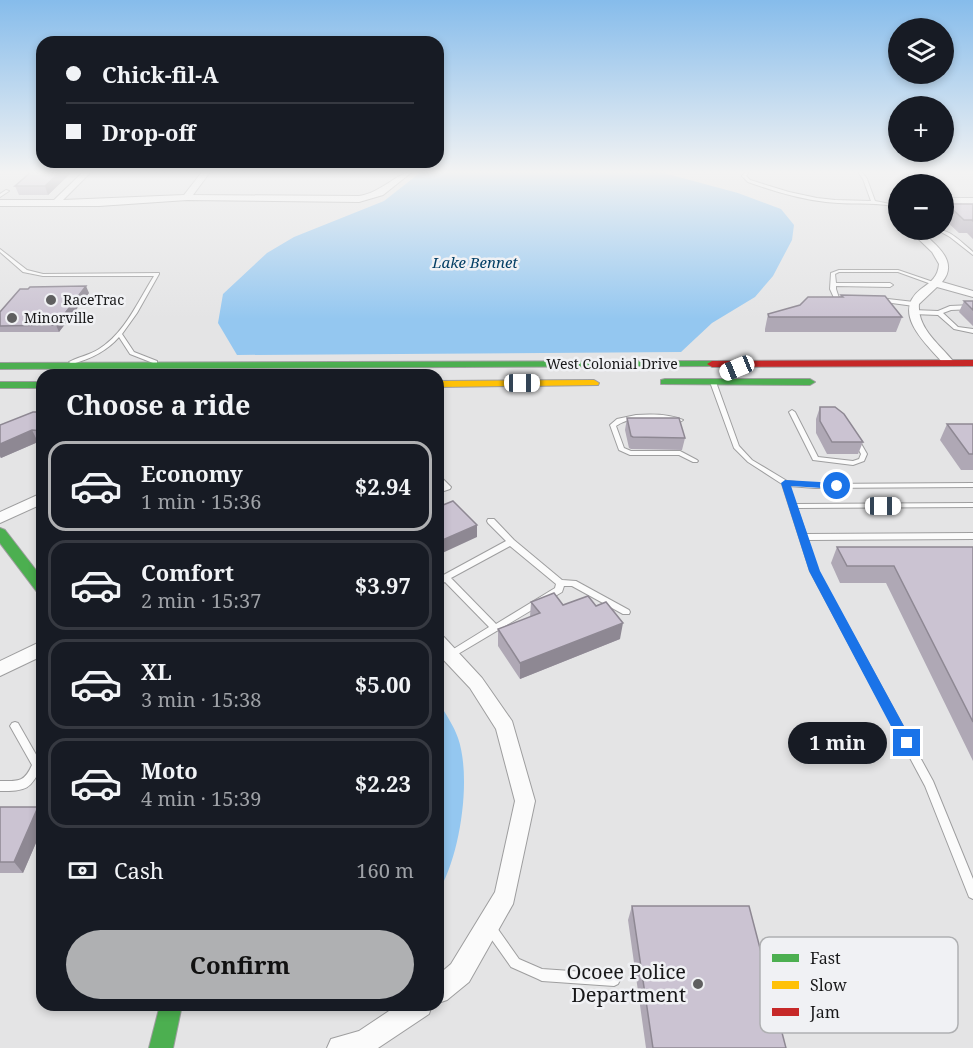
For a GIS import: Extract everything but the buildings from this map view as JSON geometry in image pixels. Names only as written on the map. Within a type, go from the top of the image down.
[{"type":"main road","points":[[713,382],[723,374],[751,363]]},
{"type":"main road","name":"West Colonial Drive","points":[[0,366],[973,363]]},
{"type":"main road","name":"West Colonial Drive","points":[[654,382],[819,381]]},
{"type":"main road","name":"West Colonial Drive","points":[[444,384],[608,383]]},
{"type":"main road","points":[[0,385],[36,385]]},
{"type":"main road","points":[[0,533],[36,580]]},
{"type":"main road","points":[[161,1048],[170,1011]]},
{"type":"street","points":[[925,240],[940,256],[944,265],[936,284],[916,297],[913,308],[915,321],[950,363]]},
{"type":"street","points":[[936,284],[973,294]]},
{"type":"street","points":[[0,518],[36,501]]},
{"type":"street","points":[[444,648],[476,683],[505,727],[525,801],[505,896],[460,973],[444,986]]},
{"type":"street","points":[[0,669],[36,651]]},
{"type":"street","points":[[340,1048],[363,1041],[410,1011]]},
{"type":"lane","points":[[954,238],[973,254]]},
{"type":"lane","points":[[0,250],[25,271],[43,275],[157,274],[119,333],[106,347],[90,356],[61,365]]},
{"type":"lane","points":[[0,259],[8,257]]},
{"type":"lane","points":[[849,300],[837,299],[833,273],[844,270],[898,271],[936,284]]},
{"type":"lane","points":[[833,284],[890,285]]},
{"type":"lane","points":[[875,300],[939,313],[956,328],[973,331]]},
{"type":"lane","points":[[939,313],[950,308],[973,307]]},
{"type":"lane","points":[[119,333],[132,353],[154,362],[173,364]]},
{"type":"lane","points":[[713,382],[736,447],[750,461],[785,483],[815,486],[973,485]]},
{"type":"lane","points":[[792,412],[814,459],[853,463],[862,460],[864,454],[854,436]]},
{"type":"lane","points":[[680,420],[657,417],[621,418],[613,425],[621,449],[630,453],[680,453],[695,461]]},
{"type":"lane","points":[[785,483],[814,571],[929,784],[973,892]]},
{"type":"lane","points":[[793,506],[973,506]]},
{"type":"lane","points":[[491,521],[511,542],[560,583],[573,583],[626,612]]},
{"type":"lane","points":[[803,537],[973,536]]},
{"type":"lane","points":[[444,579],[511,542]]},
{"type":"lane","points":[[444,582],[495,628]]},
{"type":"lane","points":[[444,648],[495,628],[559,590],[560,583]]},
{"type":"lane","points":[[15,726],[36,763]]},
{"type":"lane","points":[[0,786],[23,786],[28,783],[36,767]]},
{"type":"lane","points":[[488,925],[515,963],[542,975],[614,980]]},
{"type":"water","name":"Lake Bennet","points":[[334,221],[791,221],[794,225],[792,240],[773,276],[755,297],[712,323],[681,352],[237,355],[218,323],[223,294],[267,253],[294,237]]},
{"type":"water","points":[[444,711],[458,738],[464,774],[464,795],[458,838],[444,881]]},
{"type":"traffic: fast","points":[[0,366],[712,364]]},
{"type":"traffic: fast","points":[[665,382],[810,382]]},
{"type":"traffic: fast","points":[[0,385],[36,385]]},
{"type":"traffic: fast","points":[[0,533],[36,580]]},
{"type":"traffic: fast","points":[[161,1048],[170,1011]]},
{"type":"traffic: slow","points":[[444,384],[594,383]]},
{"type":"traffic: jam","points":[[712,364],[973,363]]},
{"type":"place","name":"RaceTrac","points":[[51,300]]},
{"type":"place","name":"Minorville","points":[[12,318]]},
{"type":"place","name":"Ocoee Police Department","points":[[698,984]]},
{"type":"route","points":[[837,486],[785,483],[814,571],[907,743]]}]
